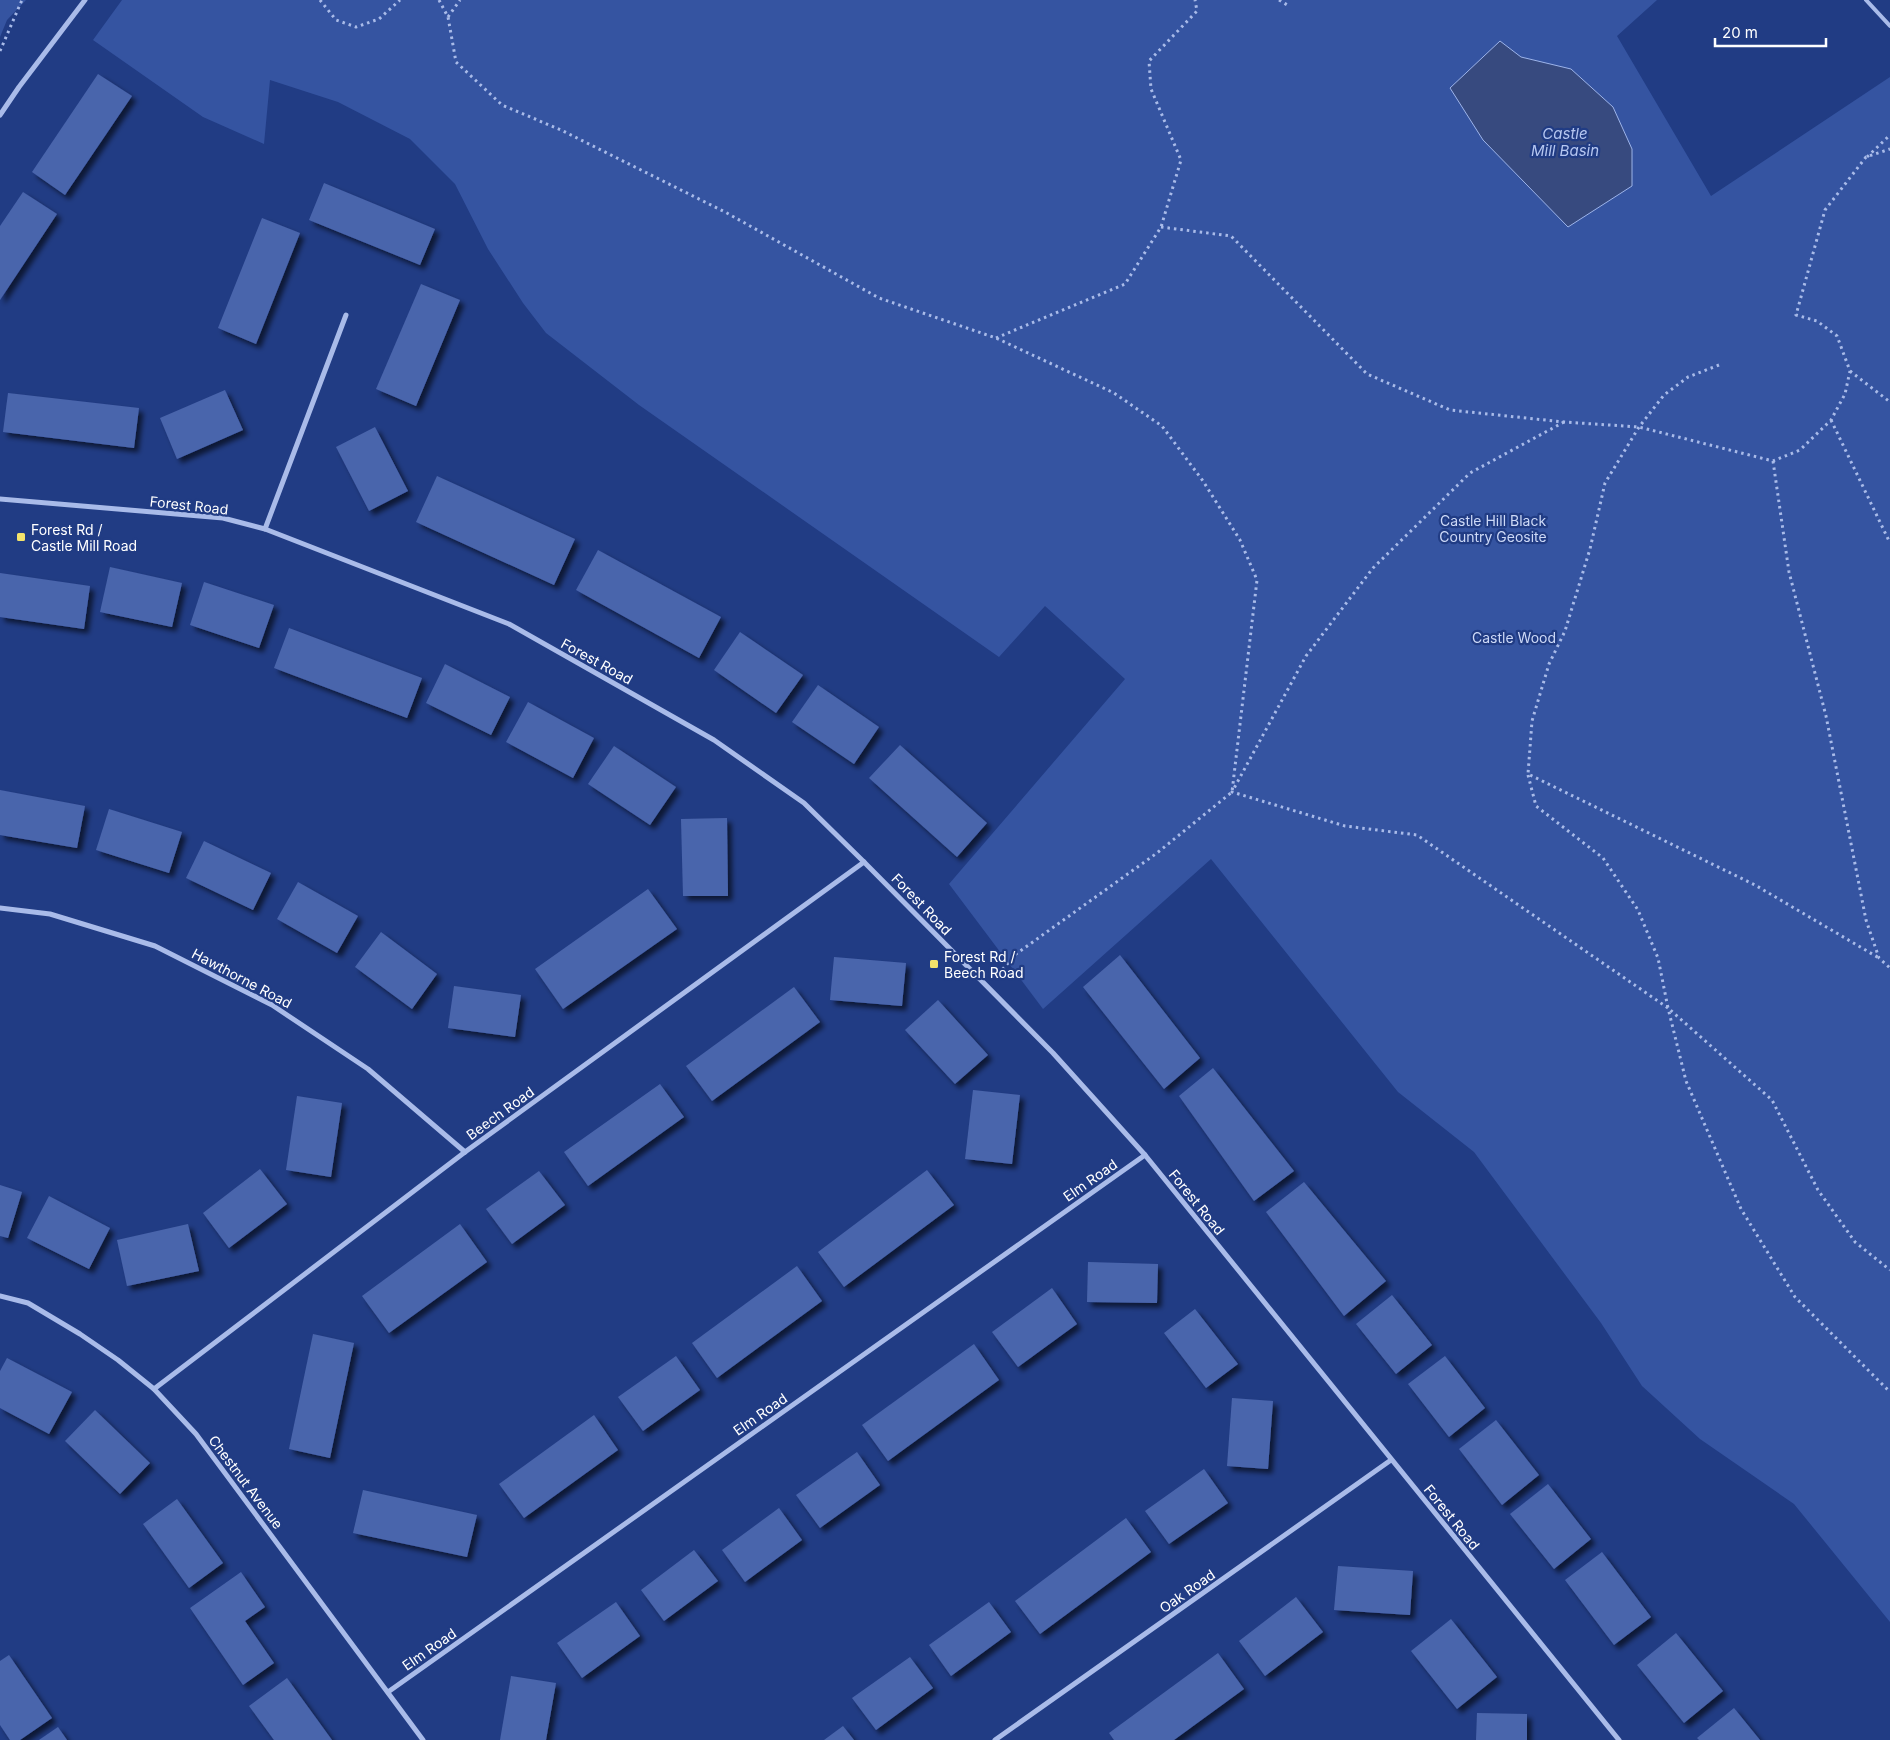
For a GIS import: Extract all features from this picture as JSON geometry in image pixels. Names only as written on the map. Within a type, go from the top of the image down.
[{"type":"street","points":[[0,115],[18,88],[85,0]]},
{"type":"street","points":[[265,529],[346,315]]},
{"type":"street","name":"Forest Road","points":[[0,499],[223,518],[265,529],[509,624],[714,740],[804,804],[1053,1053],[1145,1155],[1618,1740]]},
{"type":"street","name":"Beech Road","points":[[154,1390],[465,1152],[864,862]]},
{"type":"street","name":"Hawthorne Road","points":[[0,908],[50,914],[155,946],[272,1004],[368,1069],[465,1152]]},
{"type":"street","name":"Elm Road","points":[[388,1692],[1145,1155]]},
{"type":"street","name":"Chestnut Avenue","points":[[0,1296],[28,1303],[118,1360],[154,1390],[196,1434],[423,1740]]},
{"type":"street","name":"Oak Road","points":[[995,1740],[1391,1460]]},
{"type":"lane","points":[[1866,0],[1890,26]]},
{"type":"path","points":[[0,51],[22,0]]},
{"type":"path","points":[[320,0],[336,20],[356,27],[379,19],[400,0]]},
{"type":"path","points":[[439,0],[448,17],[456,62],[502,105],[561,130],[725,212],[879,298],[996,338],[1114,393],[1162,426],[1203,481],[1240,540],[1257,580],[1232,792]]},
{"type":"path","points":[[448,17],[460,0]]},
{"type":"path","points":[[996,338],[1125,284],[1161,227],[1180,160],[1151,89],[1148,62],[1197,11],[1195,0]]},
{"type":"path","points":[[1279,0],[1289,6]]},
{"type":"path","points":[[1890,135],[1866,157],[1825,210],[1796,315],[1817,321],[1837,336],[1850,371],[1890,402]]},
{"type":"path","points":[[1866,157],[1890,149]]},
{"type":"path","points":[[1161,227],[1231,236],[1367,374],[1450,410],[1564,422],[1639,427],[1773,461],[1800,450],[1831,420],[1845,394],[1850,371]]},
{"type":"path","points":[[1720,365],[1688,377],[1664,395],[1639,427],[1605,483],[1590,548],[1568,622],[1550,664],[1532,721],[1528,774],[1536,806],[1603,858],[1638,910],[1658,958],[1686,1080],[1741,1209],[1795,1297],[1890,1392]]},
{"type":"path","points":[[1831,420],[1890,543]]},
{"type":"path","points":[[987,986],[1016,954],[1157,852],[1232,792],[1306,656],[1372,568],[1470,473],[1564,422]]},
{"type":"path","points":[[1773,461],[1789,572],[1826,716],[1866,920],[1879,958]]},
{"type":"path","points":[[1528,774],[1755,885],[1879,958],[1890,968]]},
{"type":"path","points":[[1232,792],[1345,826],[1417,835],[1668,1008],[1772,1100],[1818,1190],[1855,1242],[1890,1270]]},
{"type":"green space","points":[[0,0],[26,0],[7,20],[0,37]]},
{"type":"green space","name":"Castle Wood","points":[[122,0],[1657,0],[1617,36],[1711,196],[1890,77],[1890,1622],[1794,1504],[1700,1439],[1642,1386],[1601,1323],[1474,1152],[1398,1092],[1211,859],[1043,1009],[949,884],[1125,679],[1045,606],[999,657],[639,405],[546,333],[523,303],[488,249],[455,184],[410,139],[338,102],[270,80],[264,144],[203,117],[93,40]]},
{"type":"water","name":"Castle Mill Basin","points":[[1500,41],[1521,57],[1571,69],[1613,107],[1632,149],[1632,186],[1568,227],[1483,140],[1450,88]]},
{"type":"building","points":[[98,74],[132,96],[65,195],[32,172]]},
{"type":"building","points":[[324,183],[435,229],[420,265],[309,220]]},
{"type":"building","points":[[23,192],[57,214],[0,300],[0,226]]},
{"type":"building","points":[[262,218],[300,233],[256,344],[218,328]]},
{"type":"building","points":[[421,284],[460,300],[416,406],[376,389]]},
{"type":"building","points":[[225,390],[243,430],[177,459],[160,418]]},
{"type":"building","points":[[8,393],[139,408],[134,448],[3,432]]},
{"type":"building","points":[[375,427],[408,491],[369,511],[336,447]]},
{"type":"building","points":[[437,476],[575,539],[554,585],[416,522]]},
{"type":"building","points":[[598,550],[721,617],[699,658],[576,590]]},
{"type":"building","points":[[110,567],[182,583],[172,627],[100,612]]},
{"type":"building","points":[[0,573],[90,586],[84,629],[0,617]]},
{"type":"building","points":[[204,582],[274,605],[259,648],[190,625]]},
{"type":"building","points":[[289,628],[422,678],[407,718],[274,668]]},
{"type":"building","points":[[740,632],[803,675],[776,713],[714,670]]},
{"type":"building","points":[[445,664],[510,697],[491,735],[426,703]]},
{"type":"building","points":[[818,685],[879,727],[854,764],[792,722]]},
{"type":"building","points":[[528,702],[594,738],[573,778],[506,742]]},
{"type":"building","points":[[900,745],[987,823],[957,857],[869,778]]},
{"type":"building","points":[[614,746],[676,787],[650,825],[588,784]]},
{"type":"building","points":[[0,790],[85,806],[77,848],[0,835]]},
{"type":"building","points":[[109,809],[182,832],[169,873],[96,850]]},
{"type":"building","points":[[727,818],[728,896],[683,896],[681,819]]},
{"type":"building","points":[[204,841],[271,873],[253,910],[186,878]]},
{"type":"building","points":[[298,882],[358,916],[337,953],[277,919]]},
{"type":"building","points":[[648,889],[677,929],[563,1009],[535,969]]},
{"type":"building","points":[[381,932],[437,974],[412,1009],[355,967]]},
{"type":"building","points":[[1120,955],[1200,1058],[1164,1089],[1083,987]]},
{"type":"building","points":[[834,957],[906,963],[902,1006],[830,1000]]},
{"type":"building","points":[[454,986],[521,995],[515,1037],[448,1028]]},
{"type":"building","points":[[794,987],[820,1022],[712,1101],[686,1066]]},
{"type":"building","points":[[938,1000],[988,1055],[955,1084],[905,1030]]},
{"type":"building","points":[[1213,1068],[1294,1171],[1254,1201],[1179,1096]]},
{"type":"building","points":[[660,1084],[684,1117],[588,1186],[564,1152]]},
{"type":"building","points":[[973,1090],[1020,1095],[1012,1164],[965,1159]]},
{"type":"building","points":[[297,1096],[342,1103],[331,1177],[286,1170]]},
{"type":"building","points":[[260,1169],[287,1204],[229,1248],[203,1213]]},
{"type":"building","points":[[927,1170],[954,1205],[844,1287],[818,1252]]},
{"type":"building","points":[[539,1171],[565,1205],[512,1244],[486,1209]]},
{"type":"building","points":[[1304,1182],[1386,1281],[1344,1316],[1266,1212]]},
{"type":"building","points":[[0,1185],[22,1192],[8,1238],[0,1236]]},
{"type":"building","points":[[49,1196],[110,1228],[89,1269],[27,1238]]},
{"type":"building","points":[[188,1224],[199,1271],[127,1286],[117,1240]]},
{"type":"building","points":[[460,1224],[487,1262],[389,1333],[362,1296]]},
{"type":"building","points":[[1088,1262],[1158,1264],[1157,1303],[1087,1302]]},
{"type":"building","points":[[797,1266],[822,1301],[717,1378],[692,1343]]},
{"type":"building","points":[[1052,1288],[1077,1324],[1018,1367],[992,1332]]},
{"type":"building","points":[[1392,1295],[1432,1345],[1396,1374],[1356,1324]]},
{"type":"building","points":[[1195,1309],[1238,1364],[1206,1388],[1164,1333]]},
{"type":"building","points":[[313,1334],[354,1343],[330,1458],[289,1449]]},
{"type":"building","points":[[974,1344],[999,1380],[888,1461],[862,1425]]},
{"type":"building","points":[[676,1356],[700,1390],[643,1431],[618,1397]]},
{"type":"building","points":[[1445,1356],[1485,1408],[1449,1437],[1408,1384]]},
{"type":"building","points":[[7,1358],[72,1392],[49,1434],[0,1408],[0,1371]]},
{"type":"building","points":[[1232,1398],[1273,1401],[1268,1469],[1227,1466]]},
{"type":"building","points":[[95,1410],[150,1463],[120,1494],[65,1441]]},
{"type":"building","points":[[594,1415],[618,1450],[524,1518],[499,1484]]},
{"type":"building","points":[[1496,1420],[1539,1475],[1502,1505],[1459,1449]]},
{"type":"building","points":[[857,1452],[880,1485],[820,1528],[796,1495]]},
{"type":"building","points":[[1204,1469],[1228,1503],[1169,1544],[1145,1511]]},
{"type":"building","points":[[1548,1484],[1591,1539],[1554,1569],[1510,1514]]},
{"type":"building","points":[[363,1490],[477,1515],[467,1557],[353,1533]]},
{"type":"building","points":[[177,1499],[223,1563],[189,1588],[143,1524]]},
{"type":"building","points":[[779,1508],[802,1540],[745,1582],[722,1550]]},
{"type":"building","points":[[1126,1518],[1151,1552],[1040,1634],[1015,1601]]},
{"type":"building","points":[[694,1550],[718,1581],[664,1621],[641,1590]]},
{"type":"building","points":[[1602,1552],[1651,1617],[1614,1645],[1565,1580]]},
{"type":"building","points":[[1338,1566],[1413,1571],[1410,1615],[1334,1610]]},
{"type":"building","points":[[241,1572],[265,1607],[245,1621],[274,1663],[243,1685],[190,1608]]},
{"type":"building","points":[[1296,1597],[1323,1632],[1265,1676],[1239,1641]]},
{"type":"building","points":[[616,1602],[640,1636],[582,1678],[557,1643]]},
{"type":"building","points":[[989,1602],[1011,1632],[951,1676],[929,1645]]},
{"type":"building","points":[[1451,1619],[1497,1677],[1457,1709],[1411,1651]]},
{"type":"building","points":[[1676,1633],[1723,1691],[1684,1723],[1637,1665]]},
{"type":"building","points":[[1218,1653],[1244,1689],[1174,1740],[1114,1740],[1109,1733]]},
{"type":"building","points":[[9,1655],[52,1718],[20,1740],[10,1740],[0,1725],[0,1661]]},
{"type":"building","points":[[910,1657],[933,1688],[876,1730],[852,1698]]},
{"type":"building","points":[[511,1676],[556,1683],[546,1740],[500,1740]]},
{"type":"building","points":[[287,1678],[332,1740],[274,1740],[249,1706]]},
{"type":"building","points":[[1734,1708],[1760,1740],[1699,1740],[1697,1738]]},
{"type":"building","points":[[1477,1713],[1527,1714],[1527,1740],[1476,1740]]},
{"type":"building","points":[[843,1726],[854,1740],[824,1740]]},
{"type":"building","points":[[58,1727],[67,1740],[39,1740]]},
{"type":"place","name":"Forest Rd / Castle Mill Road","points":[[21,537]]},
{"type":"place","name":"Forest Rd / Beech Road","points":[[934,964]]},
{"type":"park label","name":"Castle Hill Black Country Geosite","points":[[1493,528]]}]
